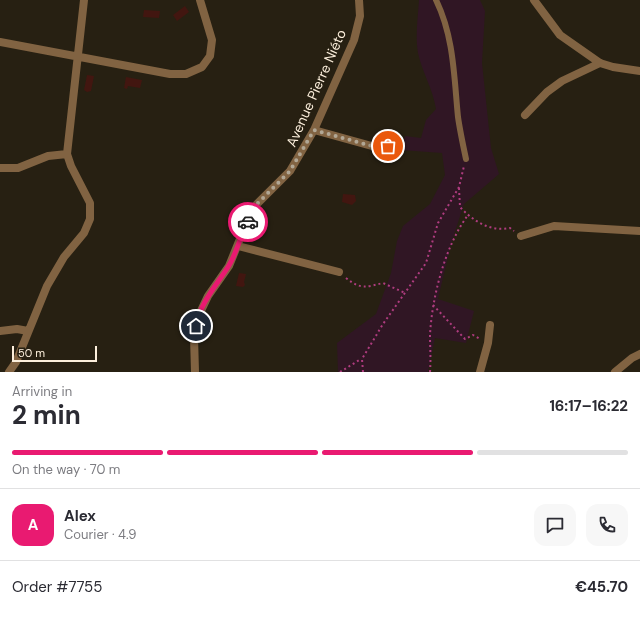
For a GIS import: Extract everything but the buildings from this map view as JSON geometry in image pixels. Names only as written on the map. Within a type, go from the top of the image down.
[{"type":"street","points":[[9,372],[16,362],[47,286],[64,257],[84,233],[90,218],[90,204],[71,166],[67,154],[84,0]]},
{"type":"street","points":[[0,42],[170,74],[186,74],[202,67],[210,56],[212,40],[200,0]]},
{"type":"street","name":"Avenue Pierre Niéto","points":[[195,372],[194,336],[198,317],[208,296],[229,266],[256,205],[290,171],[314,130],[354,40],[360,16],[359,0]]},
{"type":"street","points":[[534,0],[560,35],[600,63],[613,67],[640,71]]},
{"type":"street","points":[[525,115],[547,92],[562,81],[600,63]]},
{"type":"street","points":[[314,130],[379,148],[388,146]]},
{"type":"street","points":[[0,168],[18,168],[48,156],[67,154]]},
{"type":"street","points":[[520,236],[554,226],[640,230]]},
{"type":"street","points":[[238,246],[339,272]]},
{"type":"street","points":[[480,372],[488,343],[490,325]]},
{"type":"street","points":[[0,330],[17,329],[28,331]]},
{"type":"street","points":[[616,372],[632,358],[640,354]]},
{"type":"lane","points":[[436,0],[442,12],[454,59],[458,118],[466,159]]},
{"type":"path","points":[[340,372],[362,359],[426,263],[438,223],[459,187],[466,159]]},
{"type":"path","points":[[459,187],[460,207],[472,219],[499,230],[510,228],[520,236]]},
{"type":"path","points":[[430,372],[433,305],[441,275],[458,228],[468,215]]},
{"type":"path","points":[[354,285],[363,288],[383,283],[405,293]]},
{"type":"path","points":[[433,305],[465,339],[473,336]]},
{"type":"path","points":[[362,359],[363,372]]},
{"type":"shaded area","points":[[419,0],[480,0],[485,11],[482,63],[491,148],[499,174],[464,204],[451,244],[438,299],[474,311],[466,343],[435,338],[428,372],[338,372],[337,343],[376,314],[391,273],[397,241],[403,226],[430,204],[445,175],[442,153],[401,150],[405,136],[421,138],[426,120],[436,109],[417,47]]},
{"type":"shaded area","points":[[185,6],[189,12],[177,21],[173,15]]},
{"type":"shaded area","points":[[144,10],[160,11],[159,18],[143,17]]},
{"type":"shaded area","points":[[87,75],[94,76],[91,91],[87,92],[84,90]]},
{"type":"shaded area","points":[[126,77],[142,80],[140,88],[128,86],[127,89],[124,88]]},
{"type":"shaded area","points":[[343,194],[355,195],[356,201],[352,205],[342,202]]},
{"type":"shaded area","points":[[239,273],[246,274],[244,282],[245,285],[243,287],[236,286]]},
{"type":"way so far","points":[[248,222],[256,205],[290,171],[304,151],[314,130],[379,148],[388,146]]},
{"type":"route","points":[[196,326],[198,317],[208,296],[229,266],[248,222]]}]
